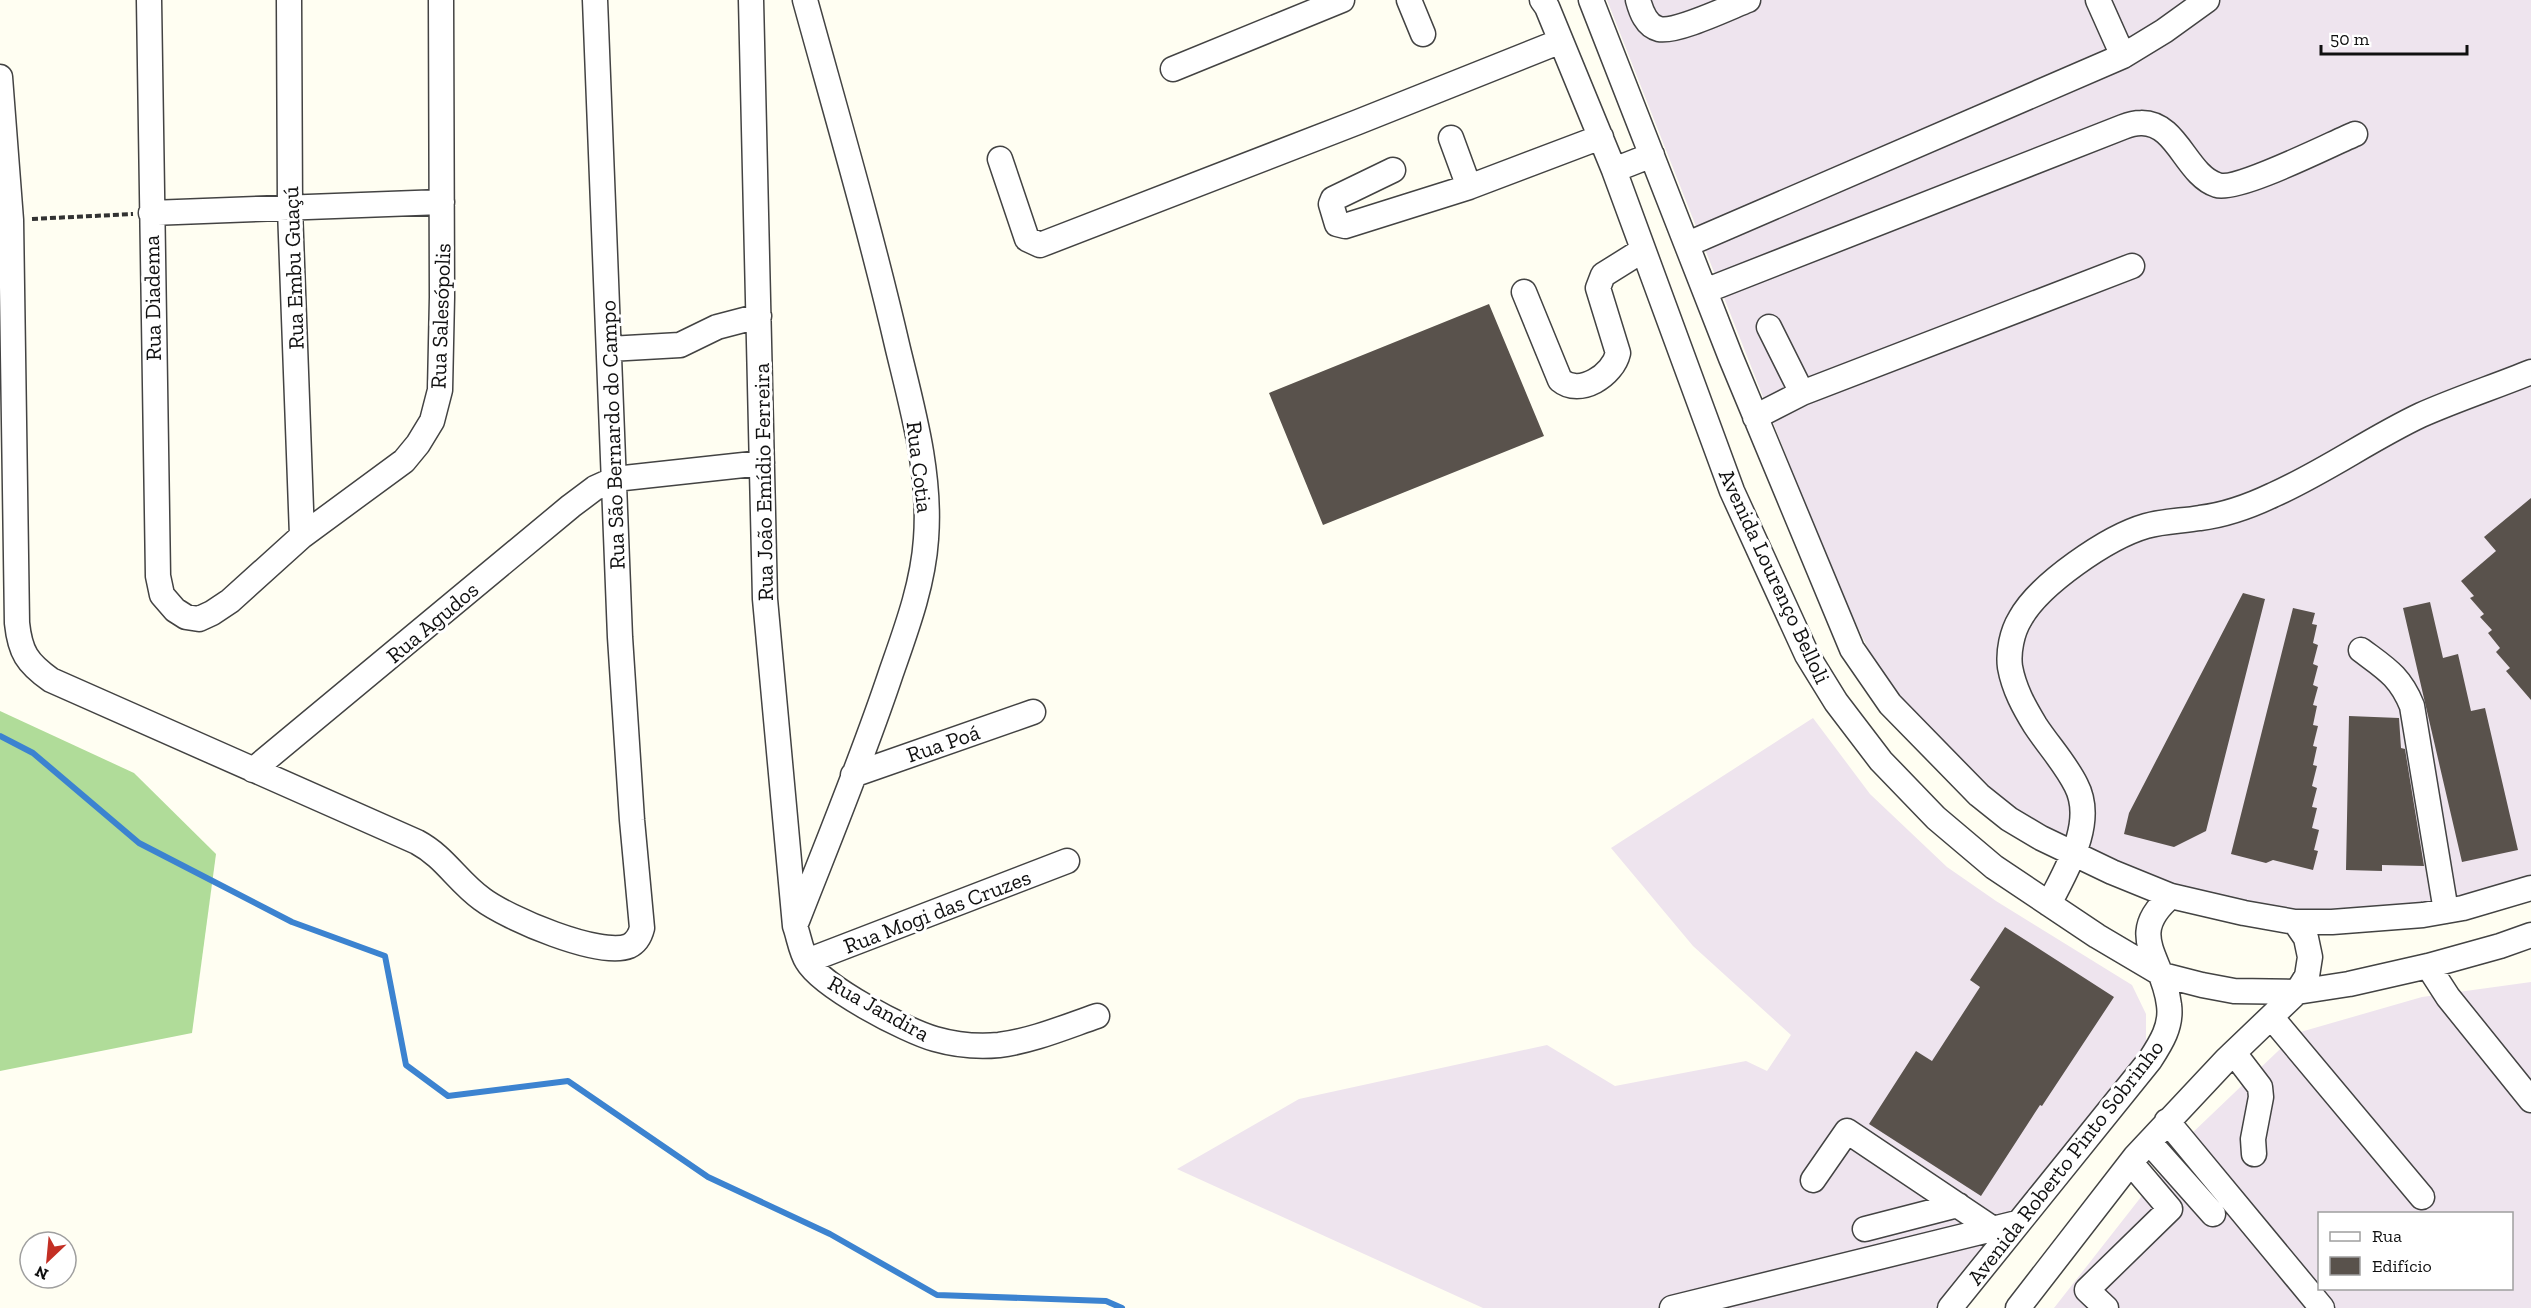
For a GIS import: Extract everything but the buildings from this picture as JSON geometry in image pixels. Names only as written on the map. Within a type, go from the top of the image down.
[{"type":"street","name":"Rua Diadema","points":[[149,0],[157,544],[162,595]]},
{"type":"street","name":"Rua Embu Guaçú","points":[[289,0],[290,209],[302,536]]},
{"type":"street","name":"Rua Salesópolis","points":[[162,595],[175,610],[186,617],[199,619],[212,614],[230,601],[302,536],[404,461],[432,422],[440,390],[441,0]]},
{"type":"street","name":"Rua São Bernardo do Campo","points":[[253,770],[417,842],[440,857],[466,887],[485,902],[536,927],[583,944],[612,949],[629,946],[639,939],[642,913],[636,870],[620,637],[595,0]]},
{"type":"street","name":"Rua João Emídio Ferreira","points":[[751,0],[765,599],[795,926],[807,961]]},
{"type":"street","name":"Rua Cotia","points":[[795,926],[879,709],[918,588],[926,540],[927,496],[915,422],[883,286],[805,0]]},
{"type":"street","points":[[1173,69],[1342,0]]},
{"type":"street","points":[[1409,0],[1423,34]]},
{"type":"street","name":"Avenida Lourenço Belloli","points":[[1542,0],[1561,40],[1614,170],[1732,491],[1807,655],[1836,702],[1881,760],[1936,818],[1994,867],[2163,975],[2234,991],[2297,992],[2349,984],[2428,966],[2531,935]]},
{"type":"street","name":"Avenida Lourenço Belloli","points":[[1591,0],[1755,417],[1852,649],[1890,704],[1979,795],[2009,819],[2074,855],[2171,896],[2295,922],[2332,922],[2445,911],[2531,888]]},
{"type":"street","points":[[1638,0],[1642,14],[1651,25],[1660,30],[1679,27],[1748,0]]},
{"type":"street","points":[[2098,0],[2123,56]]},
{"type":"street","points":[[1688,244],[2123,56],[2164,31],[2207,0]]},
{"type":"street","points":[[1000,159],[1027,239],[1040,245],[1379,114],[1561,40]]},
{"type":"street","points":[[0,77],[10,220],[8,556],[23,652],[30,662],[51,680],[253,770]]},
{"type":"street","points":[[1705,291],[2123,127],[2141,123],[2152,125],[2165,132],[2202,176],[2218,186],[2231,186],[2248,180],[2355,134]]},
{"type":"street","points":[[1393,170],[1333,199],[1331,204],[1337,224],[1345,226],[1469,187],[1600,137]]},
{"type":"street","points":[[1451,138],[1469,187]]},
{"type":"street","points":[[1614,170],[1652,155]]},
{"type":"street","points":[[151,213],[442,202]]},
{"type":"street","points":[[1524,292],[1560,380],[1565,385],[1578,388],[1607,373],[1616,361],[1618,353],[1598,288],[1600,279],[1643,250]]},
{"type":"street","points":[[1755,417],[1802,393],[2132,266]]},
{"type":"street","points":[[609,348],[680,345],[717,327],[759,316]]},
{"type":"street","points":[[1769,327],[1802,393]]},
{"type":"street","points":[[2049,904],[2074,855],[2082,822],[2082,805],[2077,786],[2024,708],[2014,685],[2010,664],[2011,644],[2019,620],[2041,592],[2123,534],[2148,525],[2204,518],[2238,510],[2311,477],[2420,416],[2531,372]]},
{"type":"street","points":[[615,479],[762,463]]},
{"type":"street","name":"Rua Agudos","points":[[253,770],[571,506],[595,488],[615,479]]},
{"type":"street","points":[[2361,650],[2393,674],[2405,688],[2412,706],[2445,911]]},
{"type":"street","name":"Rua Poá","points":[[853,775],[1033,712]]},
{"type":"street","name":"Rua Mogi das Cruzes","points":[[807,961],[1067,861]]},
{"type":"street","name":"Avenida Roberto Pinto Sobrinho","points":[[1950,1308],[2150,1060],[2161,1042],[2168,1026],[2170,1006],[2163,975],[2154,959],[2148,940],[2152,916],[2171,896]]},
{"type":"street","points":[[2018,1308],[2131,1163],[2167,1121],[2297,992],[2307,976],[2310,957],[2306,938],[2295,922]]},
{"type":"street","name":"Rua Jandira","points":[[807,961],[823,978],[843,993],[878,1012],[934,1039],[964,1045],[1000,1045],[1035,1037],[1096,1016]]},
{"type":"street","points":[[2428,966],[2448,997],[2531,1100]]},
{"type":"street","points":[[2272,1018],[2422,1197]]},
{"type":"street","points":[[2234,1053],[2259,1087],[2261,1097],[2253,1139],[2254,1154]]},
{"type":"street","points":[[2167,1121],[2322,1308]]},
{"type":"street","points":[[1813,1180],[1847,1131],[1993,1229]]},
{"type":"street","points":[[2149,1142],[2212,1214]]},
{"type":"street","points":[[2106,1308],[2087,1290],[2170,1209],[2131,1163]]},
{"type":"street","points":[[1865,1229],[1958,1205]]},
{"type":"street","points":[[1672,1308],[2017,1223]]},
{"type":"path","points":[[10,220],[151,213]]},
{"type":"shaded area","points":[[1607,0],[2531,0],[2531,877],[2454,904],[2329,915],[2205,899],[2087,855],[1989,791],[1923,727],[1874,661],[1835,580]]},
{"type":"shaded area","points":[[1813,718],[1870,794],[1947,867],[1996,901],[2132,985],[2146,1014],[2146,1052],[1943,1308],[1483,1308],[1177,1169],[1299,1099],[1547,1045],[1615,1086],[1746,1061],[1767,1071],[1791,1035],[1693,946],[1611,848]]},
{"type":"shaded area","points":[[2531,982],[2531,1308],[2054,1308],[2188,1137],[2297,1033],[2422,997]]},
{"type":"green space","points":[[0,711],[134,773],[216,854],[192,1033],[0,1071]]},
{"type":"waterway","points":[[0,736],[33,753],[139,843],[292,922],[385,956],[406,1065],[448,1096],[568,1081],[708,1177],[830,1234],[937,1295],[1106,1301],[1122,1308]]}]
